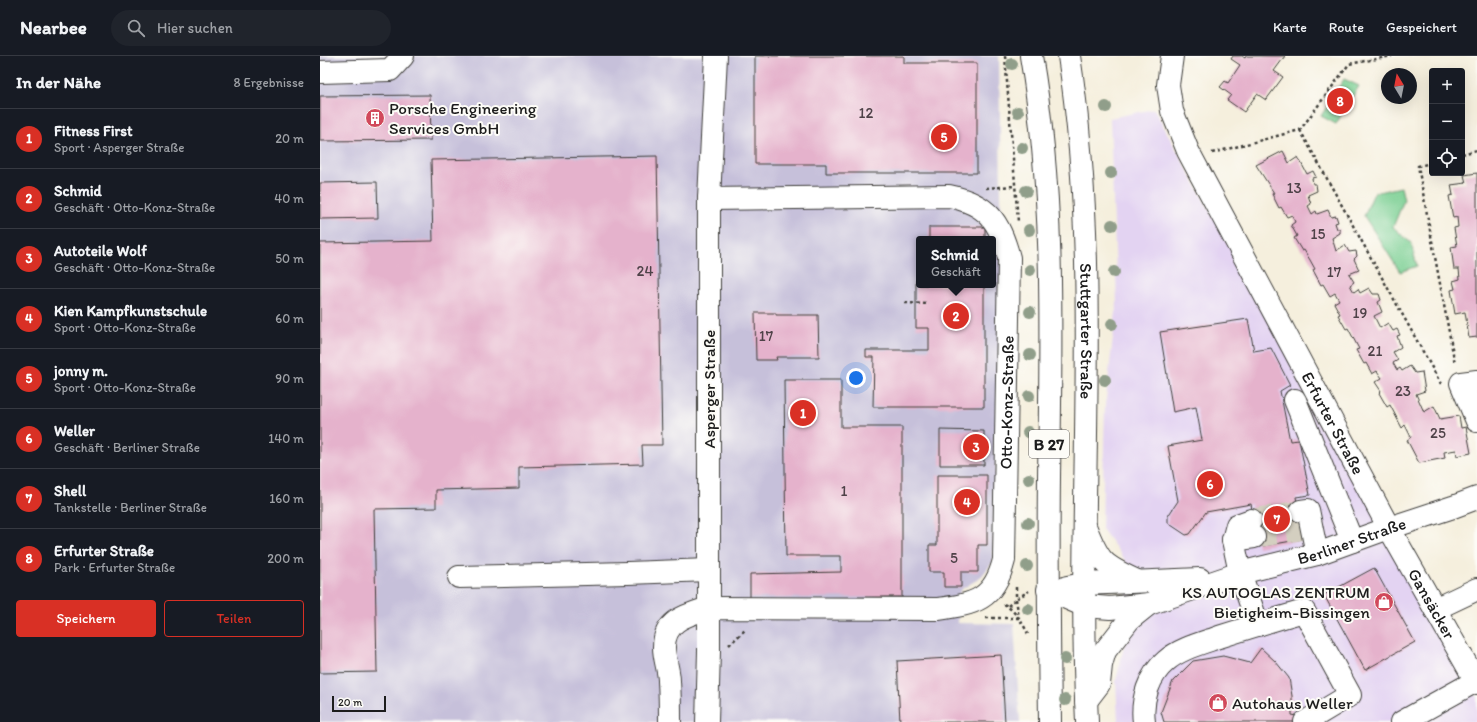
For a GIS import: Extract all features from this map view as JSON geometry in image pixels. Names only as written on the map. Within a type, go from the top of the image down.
[{"type":"street","points":[[320,72],[390,70],[403,56]]},
{"type":"street","name":"Asperger Straße","points":[[707,722],[709,652],[710,199],[716,56]]},
{"type":"street","name":"Stuttgarter Straße","points":[[1031,56],[1046,181],[1049,242],[1051,365],[1048,590]]},
{"type":"street","name":"Stuttgarter Straße","points":[[1069,56],[1078,124],[1085,237],[1087,370],[1085,606]]},
{"type":"street","name":"Erfurter Straße","points":[[1172,56],[1168,85],[1172,112],[1188,151],[1389,528]]},
{"type":"street","name":"Otto-Konz-Straße","points":[[709,608],[938,609],[961,606],[982,598],[994,587],[1001,572],[1004,560],[1009,258],[999,227],[992,218],[974,204],[961,198],[949,196],[710,199]]},
{"type":"street","points":[[1460,384],[1477,422]]},
{"type":"street","points":[[1295,400],[1352,541]]},
{"type":"street","name":"Berliner Straße","points":[[1048,590],[1085,606],[1110,608],[1149,604],[1233,576],[1317,554],[1477,498]]},
{"type":"street","points":[[1305,523],[1317,554]]},
{"type":"street","name":"Berliner Straße","points":[[1085,526],[1095,552],[1104,563],[1117,572],[1140,582]]},
{"type":"street","name":"Gansäcker","points":[[1389,528],[1476,682],[1402,722]]},
{"type":"street","points":[[1246,532],[1233,576],[1258,625]]},
{"type":"street","points":[[458,577],[621,574],[709,570]]},
{"type":"street","name":"Berliner Straße","points":[[1048,590],[1084,584],[1233,576]]},
{"type":"street","points":[[1435,609],[1477,589]]},
{"type":"street","name":"B 27","points":[[1048,590],[1050,722]]},
{"type":"street","name":"Berliner Straße","points":[[1086,712],[1099,684],[1101,665],[1105,651],[1129,620],[1149,604]]},
{"type":"street","name":"B 27","points":[[1085,606],[1086,712]]},
{"type":"street","points":[[668,717],[669,681],[664,648],[667,630],[673,623],[682,618],[709,608]]},
{"type":"street","points":[[1144,722],[1143,713],[1147,690],[1155,672],[1166,660],[1189,647],[1304,610],[1350,695],[1305,722]]},
{"type":"path","points":[[1192,157],[1300,130],[1349,64],[1392,56]]},
{"type":"path","points":[[1300,130],[1460,384]]},
{"type":"path","points":[[1465,153],[1477,150]]},
{"type":"path","points":[[1429,164],[1418,166],[1455,365],[1460,384]]},
{"type":"path","points":[[905,303],[929,304]]},
{"type":"path","points":[[1008,606],[1030,590],[1048,590]]},
{"type":"path","points":[[1016,599],[1019,618],[1028,632]]},
{"type":"shaded area","points":[[320,56],[999,56],[1002,260],[993,562],[980,578],[960,590],[958,623],[1014,624],[1020,722],[320,722]]},
{"type":"shaded area","points":[[1154,109],[1477,697],[1477,722],[1118,722],[1116,681],[1124,646],[1130,638],[1125,560],[1102,529],[1105,407],[1117,303],[1110,118]]},
{"type":"green space","points":[[1344,79],[1359,86],[1336,124],[1321,116]]},
{"type":"green space","points":[[1401,187],[1404,200],[1393,227],[1411,243],[1417,266],[1400,272],[1364,216],[1374,193]]},
{"type":"building","points":[[755,56],[904,56],[904,63],[977,63],[977,173],[826,173],[826,164],[755,164]]},
{"type":"building","points":[[1233,56],[1242,56],[1245,58],[1246,56],[1285,56],[1274,71],[1283,77],[1266,100],[1257,94],[1244,112],[1227,100],[1231,95],[1220,87],[1225,81],[1228,83],[1240,65],[1231,59]]},
{"type":"building","name":"Porsche Engineering Services GmbH","points":[[430,95],[431,140],[320,141],[320,96]]},
{"type":"building","points":[[1283,151],[1289,163],[1298,157],[1307,174],[1313,171],[1316,177],[1312,178],[1313,184],[1316,184],[1317,191],[1308,195],[1311,204],[1308,206],[1312,214],[1316,211],[1317,214],[1328,210],[1331,217],[1336,216],[1338,222],[1335,223],[1337,229],[1340,229],[1340,233],[1332,238],[1336,251],[1345,245],[1349,252],[1356,251],[1357,256],[1354,259],[1359,270],[1349,274],[1354,282],[1350,285],[1354,292],[1358,289],[1360,293],[1369,288],[1373,294],[1379,294],[1381,300],[1378,302],[1382,312],[1374,316],[1380,328],[1388,323],[1393,331],[1397,329],[1400,335],[1397,336],[1401,347],[1393,352],[1398,360],[1393,363],[1397,370],[1400,368],[1402,371],[1410,366],[1415,373],[1422,372],[1425,391],[1416,394],[1424,412],[1434,406],[1440,419],[1459,416],[1461,428],[1466,427],[1471,453],[1457,456],[1456,450],[1444,452],[1445,458],[1419,463],[1407,440],[1411,437],[1405,425],[1402,428],[1390,405],[1387,407],[1379,393],[1381,391],[1375,382],[1382,378],[1377,371],[1372,374],[1366,363],[1364,364],[1356,350],[1359,349],[1348,328],[1346,329],[1338,315],[1340,314],[1334,303],[1339,300],[1335,293],[1330,296],[1323,284],[1321,285],[1313,270],[1315,269],[1310,260],[1294,238],[1297,236],[1291,225],[1295,222],[1292,215],[1287,217],[1281,207],[1279,208],[1272,194],[1274,193],[1256,165]]},
{"type":"building","points":[[657,156],[662,445],[642,445],[643,464],[519,467],[519,488],[436,490],[436,508],[374,509],[377,672],[320,673],[320,243],[433,241],[431,160]]},
{"type":"building","points":[[1477,173],[1477,337],[1469,338],[1465,312],[1455,314],[1451,290],[1455,289],[1453,281],[1460,279],[1459,269],[1454,269],[1451,247],[1457,246],[1454,228],[1458,227],[1457,217],[1453,218],[1449,196],[1453,195],[1451,185],[1466,183],[1465,175]]},
{"type":"building","points":[[377,182],[378,218],[320,219],[320,183]]},
{"type":"building","points":[[929,227],[985,227],[985,236],[929,236]]},
{"type":"building","points":[[916,288],[984,288],[984,407],[873,407],[874,357],[866,357],[866,350],[929,350],[929,328],[916,328]]},
{"type":"building","points":[[755,313],[776,313],[776,315],[818,315],[819,357],[776,357],[777,360],[756,360]]},
{"type":"building","points":[[1248,319],[1254,351],[1271,348],[1290,385],[1280,391],[1290,441],[1299,440],[1310,495],[1296,497],[1303,539],[1258,547],[1251,504],[1206,512],[1190,534],[1186,535],[1168,523],[1168,516],[1178,501],[1168,446],[1202,440],[1196,407],[1173,412],[1160,332]]},
{"type":"building","points":[[784,380],[841,380],[841,427],[902,427],[902,597],[750,598],[750,574],[841,572],[841,556],[786,556]]},
{"type":"building","points":[[940,430],[984,431],[984,465],[940,465]]},
{"type":"building","points":[[937,475],[987,475],[987,545],[978,545],[978,572],[961,572],[961,587],[944,587],[944,572],[929,572],[929,545],[937,545]]},
{"type":"building","points":[[1374,568],[1415,642],[1365,670],[1324,595]]},
{"type":"building","points":[[1261,648],[1276,662],[1289,678],[1292,696],[1292,715],[1297,716],[1295,722],[1164,722],[1161,712],[1173,681],[1193,661],[1223,656],[1250,663]]},
{"type":"building","points":[[1001,655],[1005,722],[900,722],[897,661]]},
{"type":"tunnel","points":[[1251,520],[1301,511]]},
{"type":"tunnel","points":[[1254,537],[1303,529]]},
{"type":"place","name":"Erfurter Straße","points":[[1340,101]]},
{"type":"place","name":"Porsche Engineering Services GmbH","points":[[375,118]]},
{"type":"place","name":"jonny m.","points":[[944,137]]},
{"type":"place","name":"Schmid","points":[[956,316]]},
{"type":"place","name":"Fitness First","points":[[803,413]]},
{"type":"place","name":"Autoteile Wolf","points":[[976,447]]},
{"type":"place","name":"Weller","points":[[1210,484]]},
{"type":"place","name":"Kien Kampfkunstschule","points":[[967,502]]},
{"type":"place","name":"Shell","points":[[1277,519]]},
{"type":"place","name":"KS AUTOGLAS ZENTRUM Bietigheim-Bissingen","points":[[1384,602]]},
{"type":"place","name":"Autohaus Weller","points":[[1218,703]]}]
